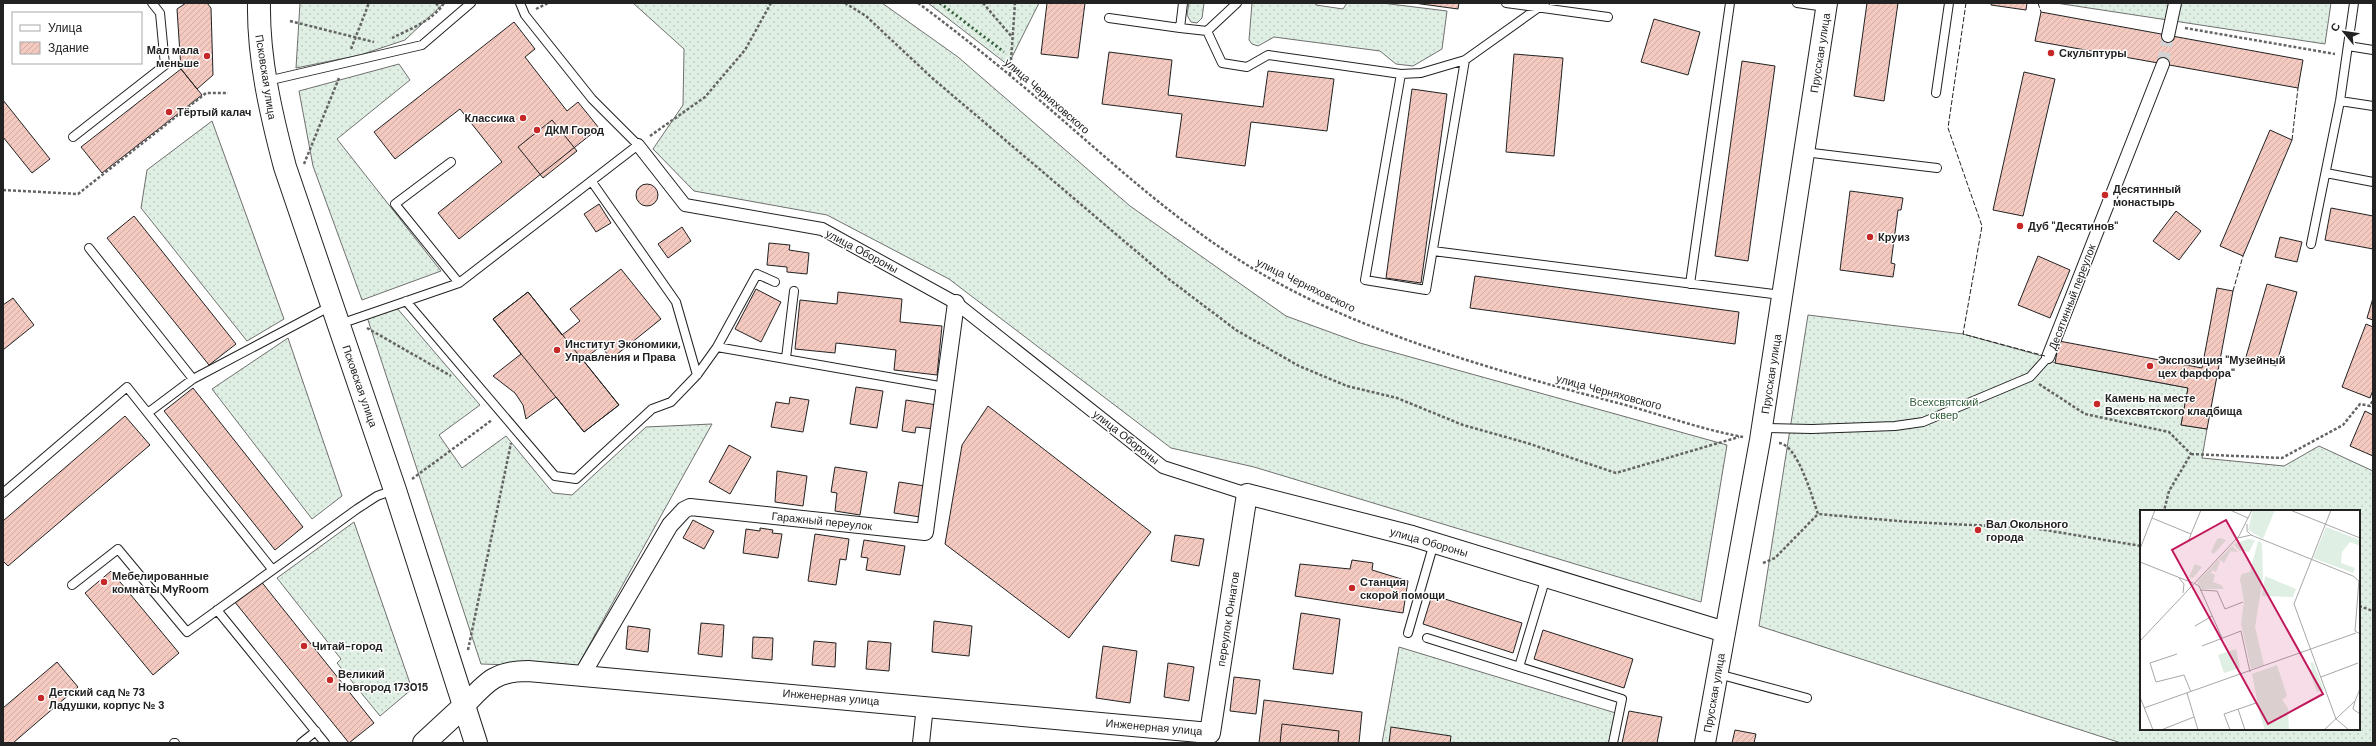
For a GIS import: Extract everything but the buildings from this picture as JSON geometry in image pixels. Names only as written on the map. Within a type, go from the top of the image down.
[{"type":"main road","points":[[251,3],[258,27]]},
{"type":"main road","points":[[258,27],[259,3]]},
{"type":"main road","name":"Псковская улица","points":[[258,27],[272,119],[285,167],[336,314],[402,485],[464,706],[476,743]]},
{"type":"main road","points":[[424,743],[464,706]]},
{"type":"street","points":[[2169,31],[2175,3]]},
{"type":"street","name":"Прусская улица","points":[[1705,743],[1761,434],[1827,5]]},
{"type":"street","name":"Десятинный переулок","points":[[2048,357],[2163,64]]},
{"type":"street","name":"улица Обороны","points":[[638,145],[685,206],[822,229],[956,303],[1163,467],[1247,494],[1434,543],[1725,632]]},
{"type":"street","name":"Гаражный переулок","points":[[582,675],[670,525],[684,510],[690,507],[925,532],[956,303]]},
{"type":"street","name":"переулок Юннатов","points":[[1209,738],[1247,494]]},
{"type":"street","name":"Инженерная улица","points":[[464,706],[489,680],[503,673],[528,671],[925,706],[1209,738]]},
{"type":"street","points":[[921,743],[925,706]]},
{"type":"lane","points":[[73,137],[165,65],[160,13],[152,3]]},
{"type":"lane","points":[[266,81],[345,64],[422,44],[470,3]]},
{"type":"lane","points":[[149,412],[193,379],[336,314],[406,302],[459,283],[592,182],[638,145],[592,99],[525,15],[520,3]]},
{"type":"lane","points":[[1180,28],[1184,3]]},
{"type":"lane","points":[[1207,32],[1237,3]]},
{"type":"lane","points":[[1506,3],[1542,5],[1608,17]]},
{"type":"lane","points":[[1690,284],[1730,3]]},
{"type":"lane","points":[[1797,3],[1827,5]]},
{"type":"lane","points":[[1936,93],[1949,3]]},
{"type":"lane","points":[[2311,244],[2340,101],[2354,3]]},
{"type":"lane","points":[[1207,32],[1222,63],[1247,67],[1268,55],[1401,74],[1421,73],[1465,60],[1542,5]]},
{"type":"lane","points":[[1109,18],[1207,32]]},
{"type":"lane","points":[[2348,46],[2373,50]]},
{"type":"lane","points":[[1401,74],[1365,280],[1426,290],[1465,60]]},
{"type":"lane","points":[[2340,101],[2373,106]]},
{"type":"lane","points":[[1804,152],[1937,168]]},
{"type":"lane","points":[[451,162],[395,204],[459,283]]},
{"type":"lane","points":[[2326,173],[2373,182]]},
{"type":"lane","points":[[592,182],[676,302],[697,375]]},
{"type":"lane","points":[[89,248],[193,379]]},
{"type":"lane","points":[[1433,251],[1783,295]]},
{"type":"lane","points":[[406,302],[502,412],[555,476],[576,479],[652,409],[671,402],[697,375],[717,347],[757,274],[775,282]]},
{"type":"lane","points":[[786,358],[794,291]]},
{"type":"lane","points":[[717,347],[944,387]]},
{"type":"lane","name":"Десятинный переулок","points":[[1761,434],[1895,426],[1923,422],[2030,377],[2048,357]]},
{"type":"lane","points":[[3,493],[127,387],[149,412],[272,569]]},
{"type":"lane","points":[[72,585],[118,549],[187,632],[272,569],[377,496],[402,485]]},
{"type":"lane","points":[[1408,633],[1434,543]]},
{"type":"lane","points":[[1519,667],[1546,577]]},
{"type":"lane","points":[[217,610],[326,743]]},
{"type":"lane","points":[[1427,638],[1622,699],[1613,743]]},
{"type":"lane","points":[[1718,674],[1807,698]]},
{"type":"lane","points":[[301,743],[316,731]]},
{"type":"path","points":[[303,167],[369,3]]},
{"type":"path","points":[[436,3],[440,9]]},
{"type":"path","points":[[386,40],[413,28],[440,9],[444,3]]},
{"type":"path","points":[[638,145],[705,97],[745,50],[771,3]]},
{"type":"path","points":[[845,3],[866,16],[949,92],[1170,280],[1236,330],[1299,366],[1347,386],[1397,398],[1463,425],[1527,443],[1616,473],[1739,437]]},
{"type":"path","name":"улица Черняховского","points":[[918,3],[969,41],[1121,171],[1188,225],[1234,257],[1281,284],[1338,312],[1421,344],[1524,378],[1739,437],[1761,434]]},
{"type":"path","points":[[982,3],[1012,37]]},
{"type":"path","points":[[1010,75],[1015,3]]},
{"type":"path","points":[[290,21],[379,44]]},
{"type":"path","points":[[2169,31],[2346,56]]},
{"type":"path","points":[[3,190],[78,194],[206,94],[228,93]]},
{"type":"path","points":[[364,326],[454,377]]},
{"type":"path","points":[[2030,377],[2085,414],[2169,432],[2191,454],[2282,458],[2343,425],[2360,404],[2370,406],[2373,400]]},
{"type":"path","points":[[402,485],[502,412]]},
{"type":"path","points":[[467,652],[514,427]]},
{"type":"path","points":[[1783,443],[1798,459],[1818,514]]},
{"type":"path","points":[[2164,510],[2169,491],[2191,454]]},
{"type":"path","points":[[1818,514],[1910,522],[2033,528],[2140,546]]},
{"type":"path","points":[[1763,563],[1775,558],[1818,514]]},
{"type":"path","points":[[2360,606],[2373,611]]},
{"type":"green space","points":[[300,3],[444,3],[405,40],[360,55],[296,68]]},
{"type":"green space","points":[[633,3],[882,3],[958,57],[1130,206],[1286,316],[1360,343],[1727,445],[1701,602],[1254,467],[1171,448],[949,279],[827,215],[694,191],[653,149],[683,105],[684,49]]},
{"type":"green space","points":[[928,3],[1039,3],[1008,65]]},
{"type":"green space","points":[[1189,3],[1204,3],[1202,18],[1197,23],[1191,22],[1187,15]]},
{"type":"green space","points":[[1252,3],[1315,3],[1316,5],[1343,9],[1347,3],[1382,3],[1447,11],[1442,49],[1413,66],[1396,64],[1380,51],[1274,37],[1258,46],[1252,44],[1249,40]]},
{"type":"green space","points":[[2056,3],[2331,3],[2325,44]]},
{"type":"green space","points":[[399,64],[410,80],[337,139],[441,271],[362,300],[313,166],[299,91]]},
{"type":"green space","points":[[212,121],[284,319],[247,341],[141,208],[147,170]]},
{"type":"green space","points":[[396,307],[480,405],[439,435],[462,468],[506,436],[553,493],[572,495],[646,427],[712,424],[577,667],[481,664],[367,317]]},
{"type":"green space","name":"Всехсвятский сквер","points":[[1808,315],[1963,334],[2042,356],[2055,363],[2188,388],[2181,425],[2207,429],[2202,458],[2284,466],[2319,446],[2373,471],[2373,743],[2121,743],[1759,626]]},
{"type":"green space","points":[[288,338],[342,496],[312,519],[212,389]]},
{"type":"green space","points":[[354,522],[412,689],[380,716],[337,663],[341,659],[277,578]]},
{"type":"green space","points":[[1399,647],[1619,714],[1614,743],[1382,743]]},
{"type":"tunnel","points":[[2163,64],[2168,36]]},
{"type":"hedge","points":[[940,3],[1004,52]]},
{"type":"fence","points":[[1966,3],[1948,128],[1982,226],[1963,334],[2045,356]]},
{"type":"fence","points":[[2038,3],[2041,12]]},
{"type":"fence","points":[[2292,140],[2298,88]]},
{"type":"fence","points":[[2233,291],[2243,256]]},
{"type":"place","name":"Скульптуры","points":[[2051,53]]},
{"type":"place","name":"Мал мала меньше","points":[[207,56]]},
{"type":"place","name":"Тёртый калач","points":[[169,112]]},
{"type":"place","name":"Классика","points":[[523,118]]},
{"type":"place","name":"ДКМ Город","points":[[537,130]]},
{"type":"place","name":"Десятинный монастырь","points":[[2105,195]]},
{"type":"place","name":"Дуб \"Десятинов\"","points":[[2020,226]]},
{"type":"place","name":"Круиз","points":[[1870,237]]},
{"type":"place","name":"Институт Экономики, Управления и Права","points":[[557,350]]},
{"type":"place","name":"Экспозиция \"Музейный цех фарфора\"","points":[[2150,366]]},
{"type":"place","name":"Камень на месте Всехсвятского кладбища","points":[[2097,404]]},
{"type":"place","name":"Вал Окольного города","points":[[1978,530]]},
{"type":"place","name":"Мебелированные комнаты MyRoom","points":[[104,582]]},
{"type":"place","name":"Станция скорой помощи","points":[[1352,588]]},
{"type":"place","name":"Читай-город","points":[[304,646]]},
{"type":"place","name":"Великий Новгород 173015","points":[[330,680]]},
{"type":"place","name":"Детский сад № 73 Ладушки, корпус № 3","points":[[41,698]]}]
